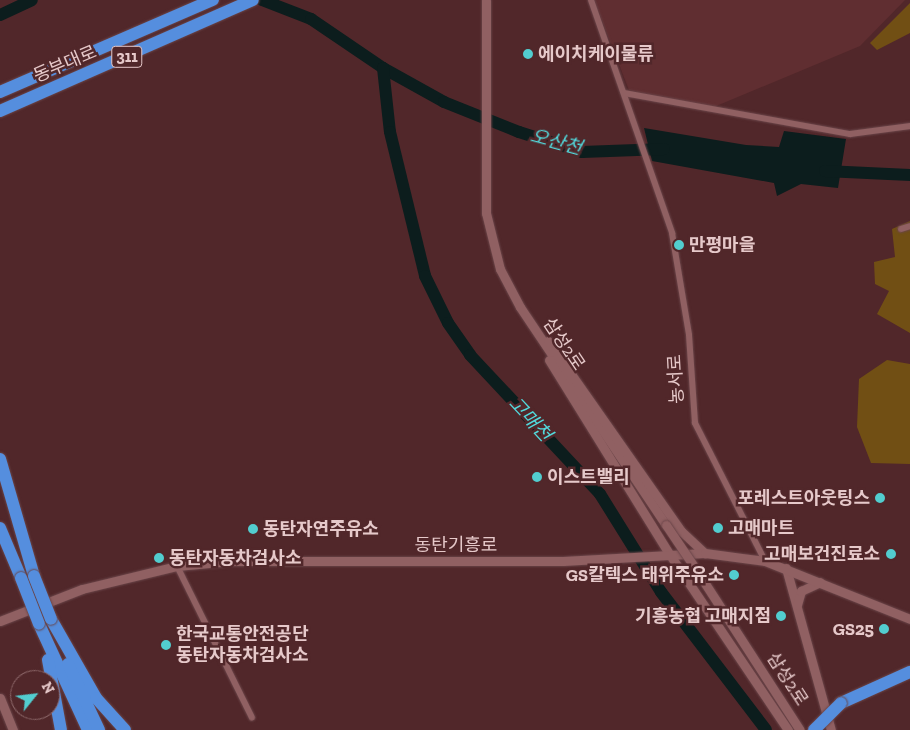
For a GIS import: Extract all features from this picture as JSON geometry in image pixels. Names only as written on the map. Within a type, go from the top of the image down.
[{"type":"highway","name":"동부대로","points":[[0,92],[213,0]]},
{"type":"highway","name":"동부대로","points":[[0,111],[253,0]]},
{"type":"highway","points":[[0,459],[45,621],[61,730]]},
{"type":"highway","points":[[0,528],[21,578],[45,621],[99,730]]},
{"type":"highway","points":[[45,621],[88,730]]},
{"type":"highway","points":[[45,621],[96,698],[125,730]]},
{"type":"highway","points":[[814,730],[841,703],[910,672]]},
{"type":"main road","name":"삼성2로","points":[[486,0],[484,163],[492,241],[520,307],[697,571],[800,730]]},
{"type":"main road","points":[[520,307],[570,366],[681,531],[705,553]]},
{"type":"main road","points":[[520,307],[564,387],[666,555],[788,730]]},
{"type":"main road","name":"동탄기흥로","points":[[0,621],[82,589],[177,566],[231,561],[623,558],[705,553],[765,561],[910,619]]},
{"type":"main road","points":[[786,568],[831,730]]},
{"type":"main road","points":[[797,608],[801,591],[820,582]]},
{"type":"main road","points":[[0,698],[13,730]]},
{"type":"street","points":[[591,0],[624,93],[850,134],[910,126]]},
{"type":"street","name":"농서로","points":[[624,93],[628,100],[655,183],[678,262],[695,424],[765,561]]},
{"type":"street","points":[[901,229],[910,226]]},
{"type":"street","points":[[177,566],[252,718]]},
{"type":"shaded area","points":[[594,0],[905,0],[860,46],[709,109],[629,90]]},
{"type":"shaded area","points":[[910,3],[910,33],[877,50],[870,43]]},
{"type":"shaded area","points":[[644,128],[746,145],[779,147],[784,131],[846,139],[838,188],[801,184],[777,196],[774,183],[652,161]]},
{"type":"shaded area","points":[[910,221],[910,333],[877,314],[889,291],[875,284],[874,262],[895,257],[892,229]]},
{"type":"shaded area","points":[[887,360],[910,364],[910,464],[871,463],[857,427],[859,379]]},
{"type":"waterway","name":"오산천","points":[[0,15],[32,0]]},
{"type":"waterway","name":"오산천","points":[[262,0],[311,19],[383,68],[444,102],[519,132],[582,152],[664,149]]},
{"type":"waterway","name":"고매천","points":[[383,68],[390,132],[425,276],[448,323],[470,355],[600,494],[661,592],[766,730]]},
{"type":"waterway","name":"오산천","points":[[825,171],[910,175]]},
{"type":"place","name":"에이치케이물류","points":[[528,54]]},
{"type":"place","name":"만평마을","points":[[679,245]]},
{"type":"place","name":"이스트밸리","points":[[537,477]]},
{"type":"place","name":"포레스트아웃팅스","points":[[880,498]]},
{"type":"place","name":"고매마트","points":[[718,528]]},
{"type":"place","name":"동탄자연주유소","points":[[253,529]]},
{"type":"place","name":"고매보건진료소","points":[[891,554]]},
{"type":"place","name":"동탄자동차검사소","points":[[159,558]]},
{"type":"place","name":"GS칼텍스 태위주유소","points":[[734,575]]},
{"type":"place","name":"기흥농협 고매지점","points":[[781,616]]},
{"type":"place","name":"GS25","points":[[884,629]]},
{"type":"place","name":"한국교통안전공단 동탄자동차검사소","points":[[166,645]]}]
